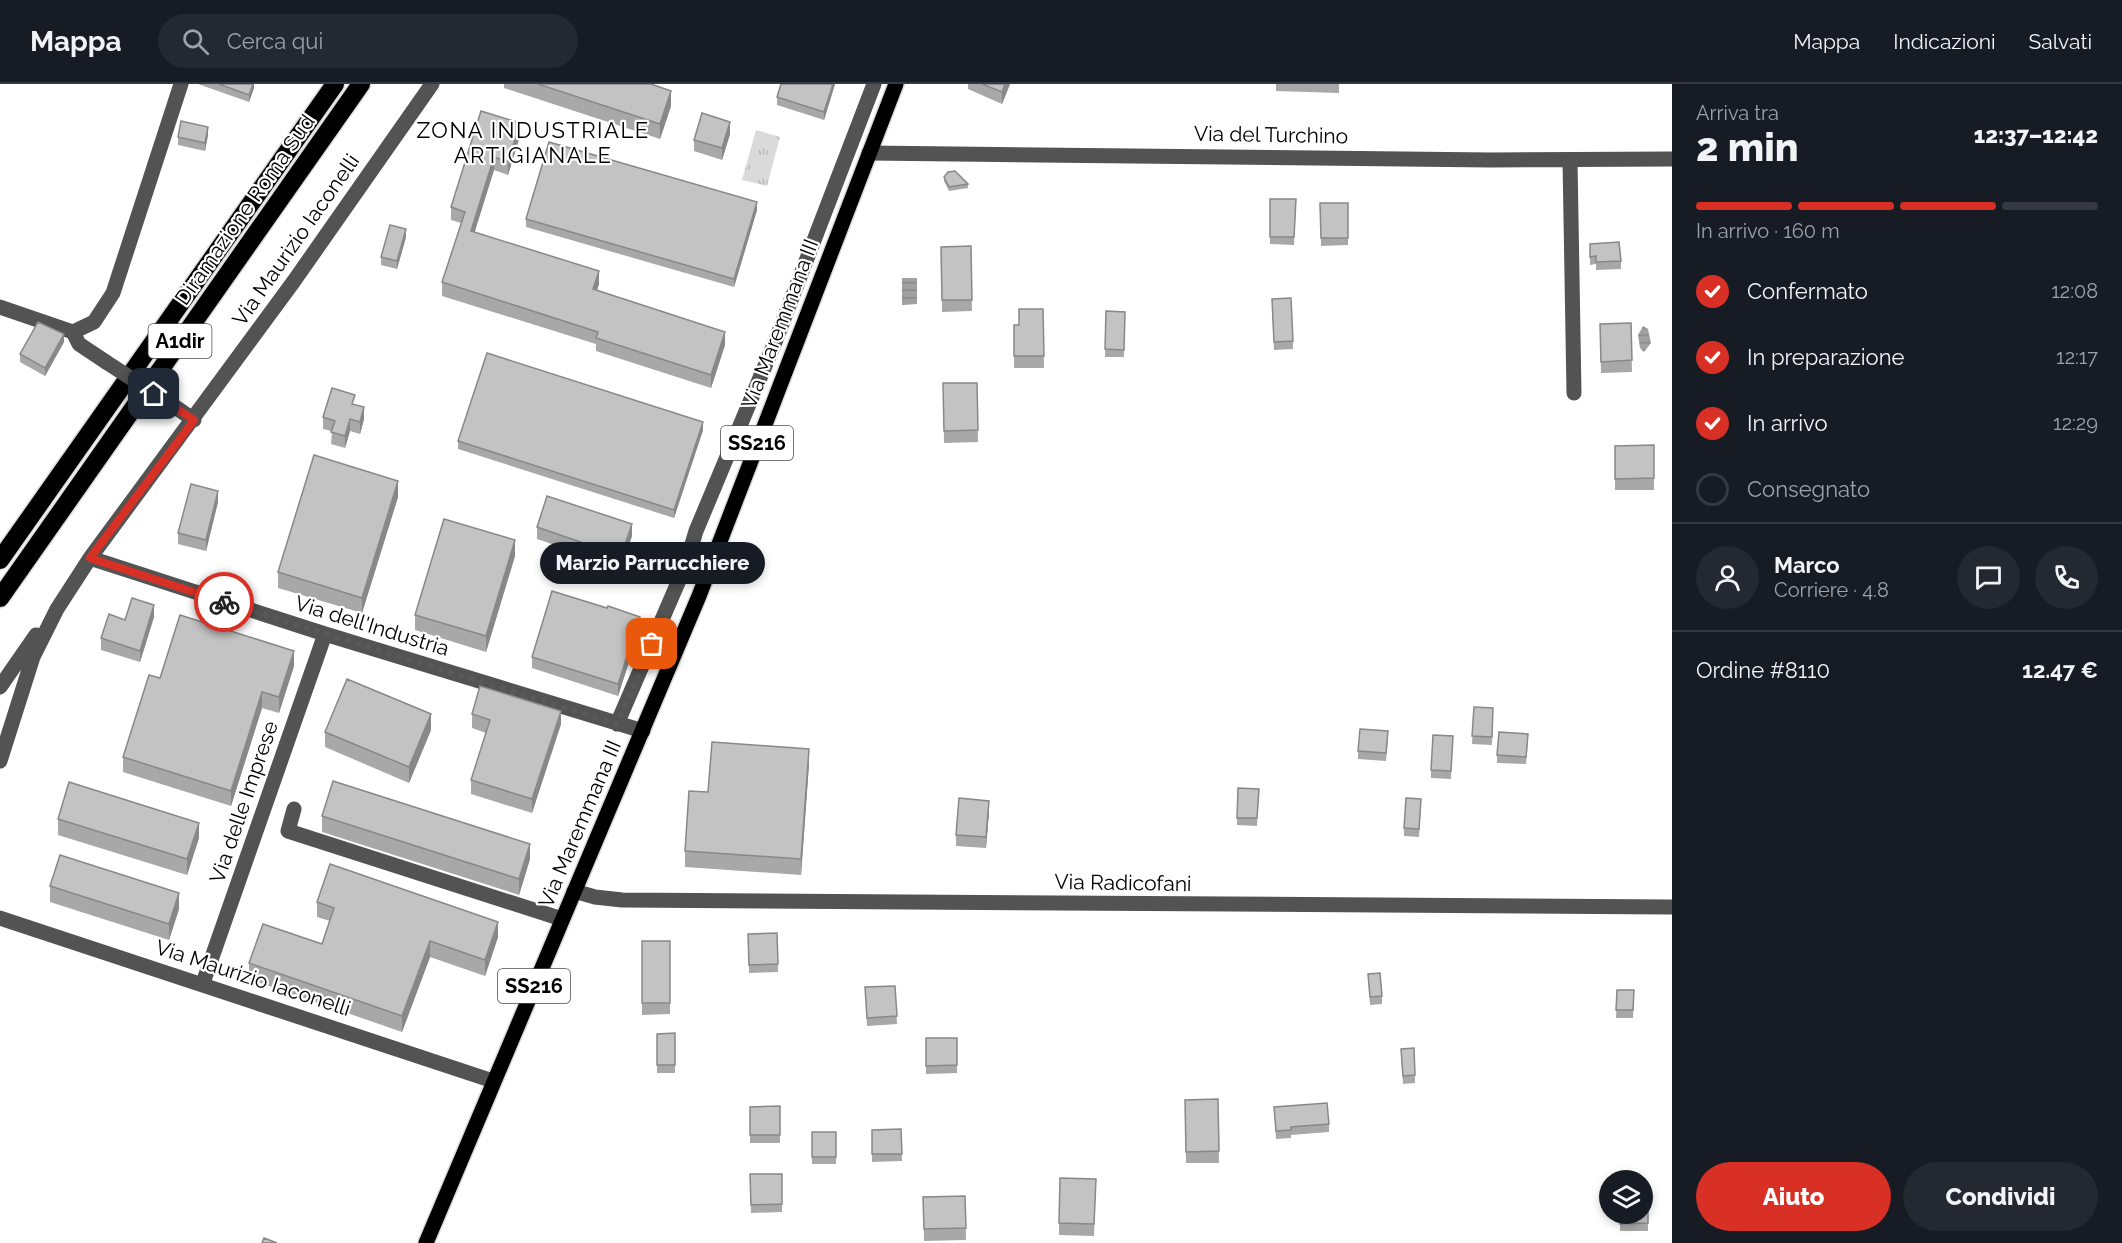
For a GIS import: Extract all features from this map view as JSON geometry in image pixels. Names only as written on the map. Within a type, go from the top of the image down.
[{"type":"highway","name":"Diramazione Roma Sud","points":[[0,560],[334,84]]},
{"type":"highway","name":"Diramazione Roma Sud","points":[[0,598],[361,84]]},
{"type":"main road","name":"Via Maremmana III","points":[[426,1243],[699,596],[896,84]]},
{"type":"street","points":[[0,307],[73,332],[94,322],[113,293],[181,84]]},
{"type":"street","name":"Via Maurizio Iaconelli","points":[[0,761],[33,657],[57,609],[90,558],[194,420],[432,84]]},
{"type":"street","points":[[617,724],[686,564],[696,531],[775,342],[874,84]]},
{"type":"street","name":"Via del Turchino","points":[[869,153],[1672,159]]},
{"type":"street","points":[[1570,160],[1574,393]]},
{"type":"street","points":[[73,332],[79,344],[194,420]]},
{"type":"street","points":[[0,687],[90,558]]},
{"type":"street","name":"Via dell'Industria","points":[[90,558],[325,634],[643,731]]},
{"type":"street","name":"Via delle Imprese","points":[[203,983],[325,634]]},
{"type":"street","points":[[294,809],[288,831],[562,919]]},
{"type":"street","name":"Via Radicofani","points":[[574,891],[595,897],[633,900],[1672,907]]},
{"type":"street","name":"Via Maurizio Iaconelli","points":[[0,918],[203,983],[493,1081]]},
{"type":"green space","points":[[756,130],[780,137],[767,186],[742,180]]},
{"type":"shaded area","points":[[902,278],[917,278],[917,304],[902,305]]},
{"type":"shaded area","points":[[1643,326],[1648,329],[1651,343],[1644,352],[1640,348],[1638,335]]},
{"type":"building","points":[[219,84],[253,84],[249,95]]},
{"type":"building","points":[[538,84],[651,84],[671,91],[660,124]]},
{"type":"building","points":[[781,84],[833,84],[824,112],[777,97]]},
{"type":"building","points":[[982,84],[1005,84],[1002,92]]},
{"type":"building","points":[[481,111],[520,123],[508,162],[494,157],[471,231],[599,271],[593,289],[725,332],[711,375],[596,338],[598,332],[442,282],[465,212],[451,207]]},
{"type":"building","points":[[702,113],[730,122],[722,148],[694,140]]},
{"type":"building","points":[[181,121],[208,127],[205,143],[178,137]]},
{"type":"building","points":[[549,142],[757,202],[734,279],[526,219]]},
{"type":"building","points":[[955,171],[968,184],[949,187],[944,177],[948,172]]},
{"type":"building","points":[[1270,199],[1296,199],[1294,237],[1270,237]]},
{"type":"building","points":[[1320,203],[1348,203],[1348,238],[1321,238]]},
{"type":"building","points":[[390,225],[406,229],[397,261],[381,257]]},
{"type":"building","points":[[1619,242],[1621,261],[1596,262],[1596,256],[1590,257],[1590,244]]},
{"type":"building","points":[[971,246],[972,300],[942,300],[941,247]]},
{"type":"building","points":[[1291,298],[1293,341],[1274,342],[1272,299]]},
{"type":"building","points":[[1019,309],[1043,309],[1044,356],[1014,356],[1014,325],[1019,325]]},
{"type":"building","points":[[1106,311],[1125,312],[1124,350],[1105,349]]},
{"type":"building","points":[[38,322],[64,334],[45,368],[20,354]]},
{"type":"building","points":[[1631,323],[1632,360],[1601,362],[1600,324]]},
{"type":"building","points":[[487,353],[703,422],[674,510],[458,441]]},
{"type":"building","points":[[943,383],[977,383],[978,430],[944,431]]},
{"type":"building","points":[[332,388],[355,395],[352,404],[364,407],[360,422],[350,419],[345,436],[331,432],[335,421],[323,417]]},
{"type":"building","points":[[1654,445],[1654,478],[1615,479],[1615,446]]},
{"type":"building","points":[[314,455],[398,481],[362,598],[278,572]]},
{"type":"building","points":[[191,484],[218,491],[206,540],[178,533]]},
{"type":"building","points":[[547,496],[632,524],[621,556],[537,527]]},
{"type":"building","points":[[444,519],[515,540],[486,636],[415,615]]},
{"type":"building","points":[[552,591],[640,617],[618,684],[532,657]]},
{"type":"building","points":[[132,598],[154,605],[140,651],[101,638],[109,614],[125,620]]},
{"type":"building","points":[[180,615],[294,651],[279,697],[262,692],[231,791],[123,757],[149,675],[160,678]]},
{"type":"building","points":[[347,679],[431,714],[409,767],[325,732]]},
{"type":"building","points":[[480,686],[561,711],[532,799],[471,780],[490,720],[472,714]]},
{"type":"building","points":[[1474,707],[1493,708],[1492,737],[1472,736]]},
{"type":"building","points":[[1360,729],[1388,731],[1386,753],[1358,751]]},
{"type":"building","points":[[1499,732],[1528,734],[1526,757],[1497,755]]},
{"type":"building","points":[[1433,735],[1453,736],[1451,771],[1431,770]]},
{"type":"building","points":[[712,742],[809,749],[801,859],[685,851],[689,791],[708,792]]},
{"type":"building","points":[[333,781],[530,844],[519,879],[322,816]]},
{"type":"building","points":[[69,782],[199,823],[187,859],[58,819]]},
{"type":"building","points":[[1238,788],[1259,789],[1257,818],[1237,818]]},
{"type":"building","points":[[959,798],[989,801],[986,837],[956,835]]},
{"type":"building","points":[[1406,798],[1421,799],[1419,829],[1404,828]]},
{"type":"building","points":[[60,855],[179,893],[169,924],[50,886]]},
{"type":"building","points":[[330,864],[498,922],[485,960],[430,941],[402,1016],[249,963],[263,924],[322,944],[334,908],[317,902]]},
{"type":"building","points":[[777,933],[778,964],[749,965],[748,934]]},
{"type":"building","points":[[642,941],[670,941],[670,1003],[642,1003]]},
{"type":"building","points":[[1380,973],[1382,996],[1370,997],[1368,974]]},
{"type":"building","points":[[895,986],[897,1016],[867,1018],[865,987]]},
{"type":"building","points":[[1617,990],[1634,990],[1633,1010],[1616,1010]]},
{"type":"building","points":[[675,1033],[675,1065],[657,1065],[657,1034]]},
{"type":"building","points":[[926,1038],[957,1038],[957,1065],[926,1066]]},
{"type":"building","points":[[1414,1048],[1415,1075],[1403,1076],[1401,1049]]},
{"type":"building","points":[[1218,1099],[1219,1151],[1186,1152],[1185,1100]]},
{"type":"building","points":[[1327,1103],[1329,1124],[1291,1127],[1291,1130],[1276,1131],[1274,1107]]},
{"type":"building","points":[[780,1106],[780,1135],[750,1135],[750,1107]]},
{"type":"building","points":[[901,1129],[902,1154],[872,1154],[872,1130]]},
{"type":"building","points":[[812,1132],[836,1132],[836,1157],[812,1157]]},
{"type":"building","points":[[750,1174],[782,1174],[782,1204],[751,1205]]},
{"type":"building","points":[[1060,1178],[1096,1179],[1094,1224],[1059,1223]]},
{"type":"building","points":[[965,1196],[966,1228],[924,1229],[923,1197]]},
{"type":"building","points":[[264,1238],[277,1243],[262,1243]]},
{"type":"way so far","points":[[224,602],[617,724],[652,644]]},
{"type":"place","name":"Marzio Parrucchiere","points":[[652,644]]},
{"type":"district","name":"ZONA INDUSTRIALE ARTIGIANALE","points":[[533,142]]},
{"type":"route","points":[[154,394],[194,420],[90,558],[224,602]]}]
